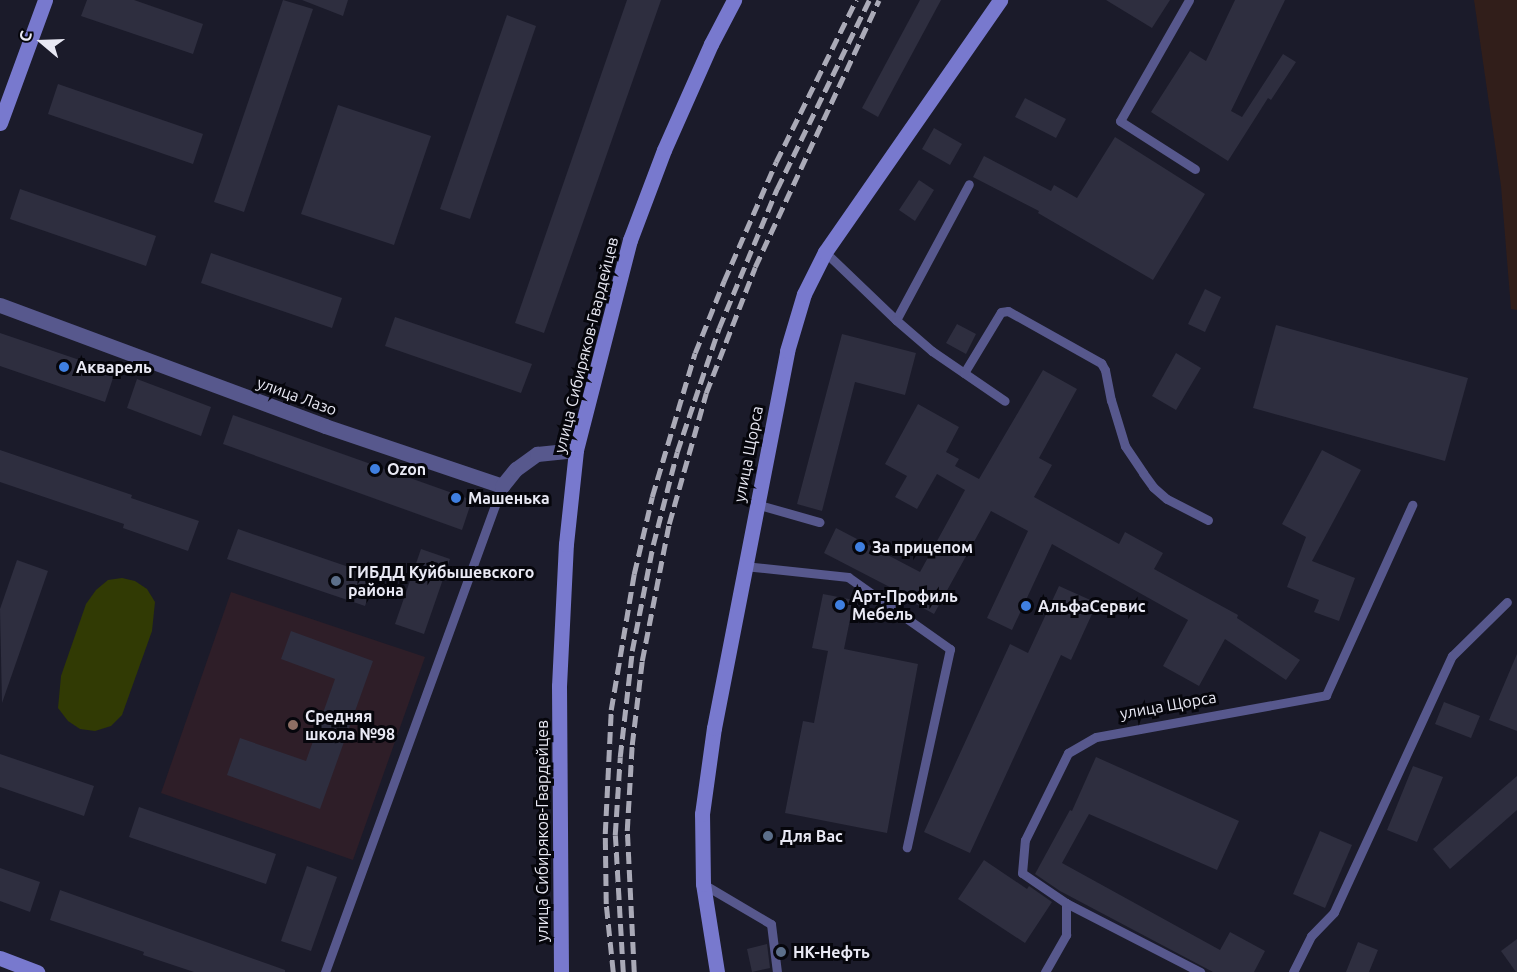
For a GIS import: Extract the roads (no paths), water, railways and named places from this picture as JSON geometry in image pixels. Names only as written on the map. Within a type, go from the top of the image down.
[{"type":"street","points":[[0,123],[45,0]]},
{"type":"street","name":"улица Сибиряков-Гвардейцев","points":[[561,972],[559,686],[566,543],[576,450],[630,240],[664,150],[711,44],[734,0]]},
{"type":"street","name":"улица Щорса","points":[[717,972],[703,884],[702,814],[714,728],[787,351],[804,294],[825,252],[1000,0]]},
{"type":"street","name":"улица Лазо","points":[[0,305],[325,426],[502,486]]},
{"type":"street","points":[[502,486],[516,469],[537,454],[576,450]]},
{"type":"street","points":[[0,958],[37,972]]},
{"type":"lane","points":[[1189,0],[1120,121],[1195,169]]},
{"type":"lane","points":[[896,320],[969,184]]},
{"type":"lane","points":[[825,252],[932,351],[1005,401]]},
{"type":"lane","points":[[964,373],[1001,312],[1008,311],[1101,363],[1105,370],[1111,400],[1125,446],[1143,473],[1153,487],[1167,499],[1208,520]]},
{"type":"lane","points":[[325,972],[502,486]]},
{"type":"lane","points":[[756,504],[819,522]]},
{"type":"lane","name":"улица Щорса","points":[[1066,903],[1022,873],[1025,840],[1068,753],[1096,737],[1326,695],[1412,505]]},
{"type":"lane","points":[[744,566],[848,577],[950,649],[907,847]]},
{"type":"lane","points":[[1293,972],[1311,936],[1334,912],[1448,663],[1465,640],[1507,602]]},
{"type":"lane","points":[[703,884],[771,924],[777,972]]},
{"type":"lane","points":[[1045,972],[1066,935],[1066,903],[1200,972]]},
{"type":"railway","points":[[613,972],[606,904],[605,834],[611,710],[634,574],[652,497],[695,353],[724,281],[776,162],[856,0]]},
{"type":"railway","points":[[623,972],[615,835],[620,757],[632,651],[653,545],[677,452],[719,328],[777,189],[869,0]]},
{"type":"railway","points":[[634,972],[627,831],[632,745],[642,661],[669,524],[706,393],[755,267],[879,0]]},
{"type":"place","name":"Акварель","points":[[64,367]]},
{"type":"place","name":"Ozon","points":[[375,469]]},
{"type":"place","name":"Машенька","points":[[456,498]]},
{"type":"place","name":"За прицепом","points":[[860,547]]},
{"type":"place","name":"ГИБДД Куйбышевского района","points":[[336,581]]},
{"type":"place","name":"Арт-Профиль Мебель","points":[[840,605]]},
{"type":"place","name":"АльфаСервис","points":[[1026,606]]},
{"type":"place","name":"Средняя школа №98","points":[[293,725]]},
{"type":"place","name":"Для Вас","points":[[768,836]]},
{"type":"place","name":"НК-Нефть","points":[[781,952]]}]
